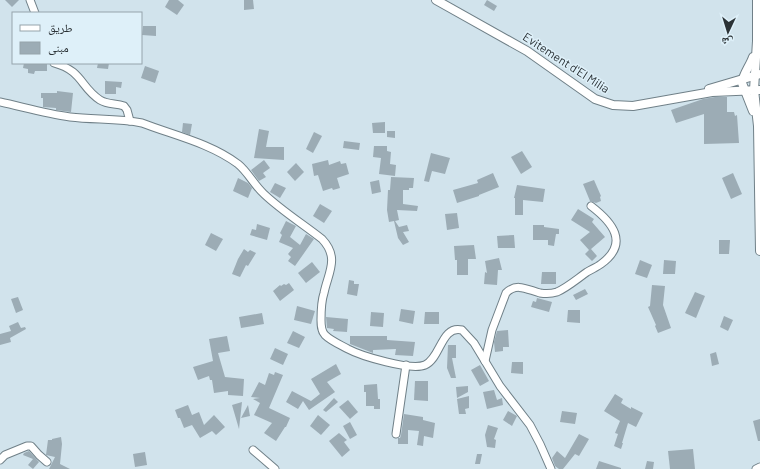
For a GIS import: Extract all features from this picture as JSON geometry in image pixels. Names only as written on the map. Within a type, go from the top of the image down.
[{"type":"main road","name":"Evitement d'El Milia","points":[[436,0],[527,52],[604,103],[633,106],[693,94],[757,90]]},
{"type":"main road","points":[[757,0],[760,251]]},
{"type":"main road","points":[[757,41],[752,62],[743,78],[742,83],[758,126]]},
{"type":"main road","name":"Evitement d'El Milia","points":[[693,94],[757,74]]},
{"type":"street","points":[[30,0],[35,12]]},
{"type":"street","points":[[57,64],[68,68],[75,73],[92,93],[102,101],[124,106],[127,110],[130,121]]},
{"type":"street","points":[[0,102],[69,117],[142,123],[214,150],[241,167],[263,193],[279,208],[322,239],[328,246],[332,258],[330,273],[324,292],[321,309],[321,324],[324,334],[362,356],[406,365],[423,366],[427,364],[435,355],[447,336],[453,330],[462,330],[465,332],[485,361],[506,394],[530,425],[551,469]]},
{"type":"street","points":[[485,361],[492,330],[509,290],[525,287],[541,293],[551,294],[557,292],[600,265],[611,253],[615,243],[615,232],[609,222],[591,206]]},
{"type":"street","points":[[396,434],[406,365]]},
{"type":"street","points":[[0,460],[5,455],[27,446],[31,446],[38,456],[48,462]]},
{"type":"street","points":[[253,450],[275,469]]},
{"type":"street","points":[[756,469],[760,467]]},
{"type":"building","points":[[5,0],[19,0],[12,7]]},
{"type":"building","points":[[169,0],[178,0],[184,5],[177,15],[165,7]]},
{"type":"building","points":[[244,0],[253,0],[254,9],[244,10]]},
{"type":"building","points":[[487,0],[497,6],[494,11],[484,5]]},
{"type":"building","points":[[143,26],[156,26],[156,36],[142,35]]},
{"type":"building","points":[[24,64],[47,64],[47,71],[35,71],[34,74],[28,73],[28,69],[23,68]]},
{"type":"building","points":[[98,64],[109,64],[108,69],[97,68]]},
{"type":"building","points":[[145,66],[159,71],[155,83],[141,78]]},
{"type":"building","points":[[105,81],[122,82],[121,88],[116,87],[116,94],[105,94]]},
{"type":"building","points":[[57,91],[73,93],[71,112],[56,110],[56,108],[43,107],[43,98],[41,98],[41,93],[57,93]]},
{"type":"building","points":[[727,97],[727,112],[734,112],[735,116],[737,115],[739,143],[704,144],[704,114],[676,123],[671,110],[703,99]]},
{"type":"building","points":[[385,122],[385,133],[373,133],[372,123]]},
{"type":"building","points":[[183,123],[192,124],[190,135],[182,132]]},
{"type":"building","points":[[259,129],[269,131],[266,147],[284,147],[284,160],[254,158]]},
{"type":"building","points":[[387,131],[395,131],[395,138],[387,137]]},
{"type":"building","points":[[314,132],[322,136],[313,153],[306,149]]},
{"type":"building","points":[[344,141],[360,143],[359,150],[343,148]]},
{"type":"building","points":[[374,146],[387,146],[387,151],[391,152],[390,164],[396,165],[395,176],[379,174],[381,158],[373,157]]},
{"type":"building","points":[[522,151],[532,167],[521,174],[511,157]]},
{"type":"building","points":[[431,153],[450,158],[445,174],[432,171],[429,182],[424,181]]},
{"type":"building","points":[[264,160],[270,168],[263,173],[266,177],[259,181],[251,170]]},
{"type":"building","points":[[328,160],[329,165],[340,161],[341,164],[346,163],[349,174],[337,178],[340,188],[333,190],[332,188],[323,191],[318,175],[314,176],[312,164]]},
{"type":"building","points":[[296,163],[304,172],[295,181],[287,172]]},
{"type":"building","points":[[493,173],[499,187],[479,196],[457,203],[453,190],[478,183],[477,180]]},
{"type":"building","points":[[733,173],[742,194],[731,199],[722,178]]},
{"type":"building","points":[[391,177],[414,178],[413,188],[403,190],[403,204],[418,206],[417,211],[397,210],[399,220],[395,221],[399,227],[407,225],[409,231],[403,232],[409,242],[403,245],[398,238],[394,221],[389,222],[387,210],[388,190],[390,190]]},
{"type":"building","points":[[238,178],[248,183],[252,188],[248,198],[233,191]]},
{"type":"building","points":[[379,180],[381,192],[372,194],[370,182]]},
{"type":"building","points":[[594,180],[601,196],[601,201],[596,203],[590,201],[583,184]]},
{"type":"building","points":[[275,183],[286,188],[280,198],[270,192]]},
{"type":"building","points":[[517,185],[545,189],[543,202],[523,200],[523,215],[515,215],[514,198]]},
{"type":"building","points":[[320,204],[332,211],[324,223],[313,216]]},
{"type":"building","points":[[578,209],[594,219],[592,222],[605,237],[591,249],[597,256],[592,261],[585,254],[589,250],[580,240],[590,232],[571,220]]},
{"type":"building","points":[[457,213],[459,228],[447,230],[445,214]]},
{"type":"building","points":[[286,221],[296,226],[290,237],[300,245],[306,234],[314,239],[295,266],[288,261],[291,257],[288,254],[293,248],[279,242],[282,235],[280,233]]},
{"type":"building","points":[[257,224],[270,228],[267,240],[250,235],[252,229],[256,230]]},
{"type":"building","points":[[533,225],[544,225],[544,227],[559,229],[559,234],[556,234],[554,246],[548,245],[548,240],[533,240]]},
{"type":"building","points":[[211,233],[223,239],[216,251],[205,245]]},
{"type":"building","points":[[514,235],[515,248],[498,248],[497,236]]},
{"type":"building","points":[[719,240],[730,240],[729,254],[719,254]]},
{"type":"building","points":[[474,245],[476,259],[468,259],[468,275],[457,275],[457,260],[455,260],[454,246]]},
{"type":"building","points":[[244,249],[248,252],[250,250],[256,253],[248,266],[246,265],[240,277],[232,274]]},
{"type":"building","points":[[499,258],[502,270],[498,270],[497,285],[484,284],[485,272],[487,273],[485,261]]},
{"type":"building","points":[[640,260],[652,265],[647,278],[635,274]]},
{"type":"building","points":[[664,260],[676,261],[675,274],[663,274]]},
{"type":"building","points":[[312,262],[320,272],[306,283],[298,273]]},
{"type":"building","points":[[542,272],[556,272],[556,284],[541,284]]},
{"type":"building","points":[[349,280],[354,281],[354,284],[359,284],[357,296],[347,294]]},
{"type":"building","points":[[289,283],[294,290],[280,301],[273,291],[280,285],[286,285]]},
{"type":"building","points":[[652,285],[665,286],[663,305],[671,328],[658,333],[648,307],[650,306]]},
{"type":"building","points":[[585,289],[588,294],[576,300],[573,295]]},
{"type":"building","points":[[695,292],[705,296],[696,318],[685,313]]},
{"type":"building","points":[[18,297],[23,310],[16,313],[11,299]]},
{"type":"building","points":[[537,298],[552,302],[549,312],[531,307],[533,301],[536,302]]},
{"type":"building","points":[[297,306],[315,311],[311,324],[294,320]]},
{"type":"building","points":[[401,309],[415,311],[413,324],[399,321]]},
{"type":"building","points":[[568,310],[580,310],[580,323],[567,322]]},
{"type":"building","points":[[371,312],[384,313],[383,327],[370,326]]},
{"type":"building","points":[[425,312],[439,312],[439,324],[424,324]]},
{"type":"building","points":[[262,313],[264,324],[241,328],[239,317]]},
{"type":"building","points":[[724,316],[733,320],[728,331],[720,327]]},
{"type":"building","points":[[326,317],[348,319],[347,332],[333,331],[334,329],[327,328]]},
{"type":"building","points":[[18,322],[21,328],[25,327],[26,329],[10,338],[11,342],[0,345],[0,334],[11,331],[9,326]]},
{"type":"building","points":[[508,330],[509,347],[503,347],[503,351],[495,352],[494,342],[497,331]]},
{"type":"building","points":[[293,331],[305,337],[299,348],[287,343]]},
{"type":"building","points":[[227,336],[230,351],[218,353],[225,377],[244,379],[243,396],[228,395],[228,391],[214,393],[212,380],[210,380],[209,376],[198,380],[193,367],[213,361],[209,339]]},
{"type":"building","points":[[350,336],[387,336],[387,340],[415,342],[413,356],[395,355],[396,349],[373,350],[373,353],[350,344]]},
{"type":"building","points":[[448,345],[456,345],[456,358],[452,358],[456,378],[451,378],[447,368]]},
{"type":"building","points":[[275,348],[288,354],[283,365],[270,359]]},
{"type":"building","points":[[716,352],[719,364],[712,366],[710,354]]},
{"type":"building","points":[[512,362],[523,362],[523,374],[511,373]]},
{"type":"building","points":[[336,364],[341,374],[327,382],[335,392],[309,410],[303,401],[298,409],[286,402],[292,391],[311,401],[320,394],[311,379]]},
{"type":"building","points":[[480,365],[489,381],[480,386],[471,370]]},
{"type":"building","points":[[275,372],[283,375],[269,408],[290,418],[286,427],[276,441],[264,433],[272,423],[254,415],[260,403],[253,399],[260,398],[251,397],[259,382],[265,385],[269,373],[274,375]]},
{"type":"building","points":[[415,381],[428,381],[428,401],[414,400]]},
{"type":"building","points":[[377,384],[380,409],[374,409],[374,406],[366,406],[366,392],[364,392],[364,385]]},
{"type":"building","points":[[468,386],[468,392],[457,398],[456,387]]},
{"type":"building","points":[[494,390],[497,400],[502,398],[503,405],[487,409],[483,392]]},
{"type":"building","points":[[615,394],[623,399],[621,403],[631,409],[631,407],[643,413],[636,427],[628,423],[621,449],[614,446],[618,434],[615,433],[620,421],[604,411]]},
{"type":"building","points":[[469,396],[469,408],[465,409],[466,414],[459,414],[457,399]]},
{"type":"building","points":[[334,398],[338,402],[326,412],[323,410]]},
{"type":"building","points":[[348,400],[358,412],[350,419],[339,407]]},
{"type":"building","points":[[242,402],[239,429],[232,405]]},
{"type":"building","points":[[188,405],[192,415],[199,412],[204,425],[214,415],[225,427],[216,435],[212,431],[200,438],[192,425],[184,428],[175,410]]},
{"type":"building","points":[[248,405],[250,416],[241,418]]},
{"type":"building","points":[[508,411],[517,416],[512,426],[503,420]]},
{"type":"building","points":[[562,411],[577,413],[575,424],[560,422]]},
{"type":"building","points":[[404,414],[423,417],[423,420],[435,423],[433,438],[424,436],[423,446],[417,445],[419,431],[408,430],[408,444],[398,444]]},
{"type":"building","points":[[318,415],[330,425],[321,435],[310,426]]},
{"type":"building","points":[[760,419],[760,441],[758,441],[753,421]]},
{"type":"building","points":[[350,422],[357,435],[350,439],[343,426]]},
{"type":"building","points":[[488,425],[498,428],[494,439],[496,440],[495,448],[487,447],[485,435]]},
{"type":"building","points":[[339,433],[347,440],[344,442],[350,450],[342,457],[329,441]]},
{"type":"building","points":[[579,434],[589,439],[579,456],[575,454],[563,469],[559,469],[555,466],[552,458],[557,451],[565,458]]},
{"type":"building","points":[[61,437],[62,444],[60,464],[70,469],[49,469],[55,457],[46,455],[48,440]]},
{"type":"building","points":[[693,449],[695,469],[670,469],[668,451]]},
{"type":"building","points":[[29,451],[39,462],[33,469],[28,465],[33,459],[23,455]]},
{"type":"building","points":[[145,452],[147,465],[135,467],[133,454]]},
{"type":"building","points":[[477,454],[482,454],[480,464],[475,464]]},
{"type":"building","points":[[599,461],[621,468],[621,469],[596,469]]},
{"type":"building","points":[[647,461],[654,462],[653,469],[645,469]]}]
